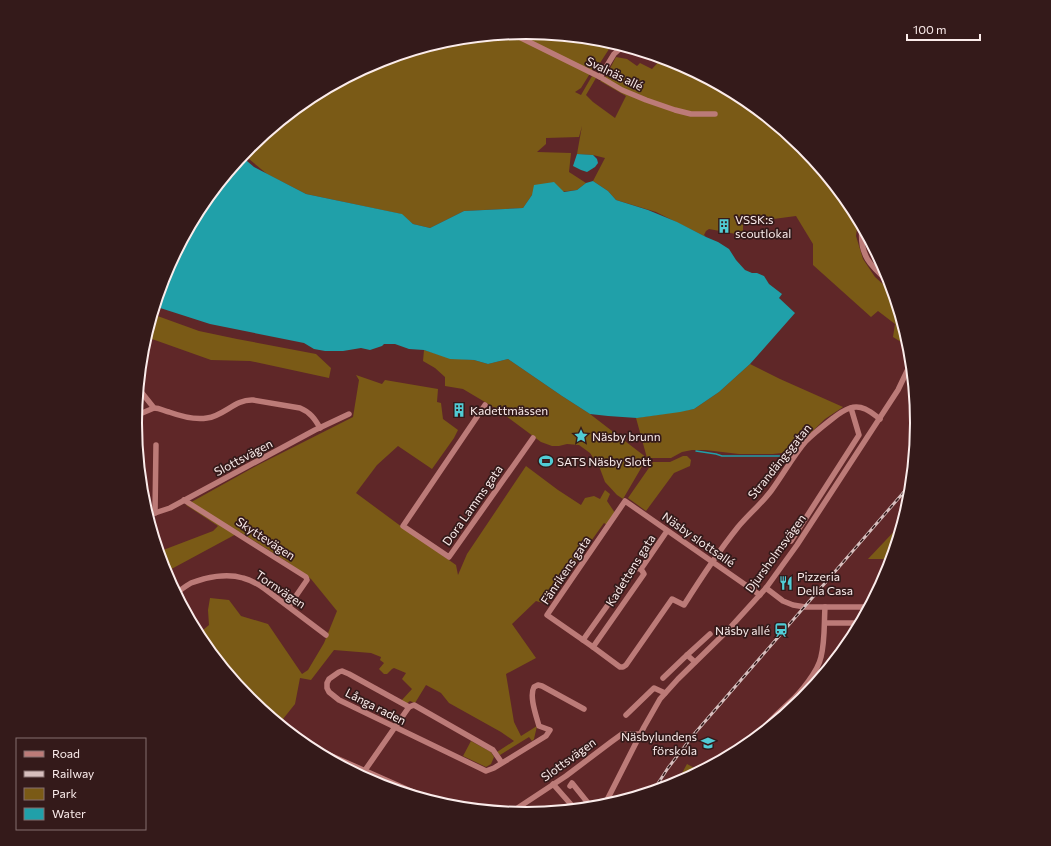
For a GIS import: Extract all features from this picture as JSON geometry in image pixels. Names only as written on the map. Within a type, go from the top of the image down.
[{"type":"street","name":"Svalnäs allé","points":[[523,39],[600,77],[622,90],[670,109],[691,114],[715,114]]},
{"type":"street","points":[[600,77],[614,54],[618,50]]},
{"type":"street","points":[[861,237],[863,250],[874,269],[879,273]]},
{"type":"street","name":"Djursholmsvägen","points":[[608,798],[654,710],[665,694],[766,588],[794,550],[880,419],[898,390],[906,373]]},
{"type":"street","points":[[143,394],[154,408]]},
{"type":"street","points":[[142,413],[154,408],[158,408],[176,415],[207,418],[224,412],[240,402],[253,400],[305,410],[311,414],[320,428]]},
{"type":"street","name":"Dora Lamms gata","points":[[485,404],[403,526],[449,557],[533,438]]},
{"type":"street","points":[[753,590],[785,540],[788,539],[790,541],[859,435],[851,408],[864,407],[880,419]]},
{"type":"street","name":"Strandängsgatan","points":[[712,562],[738,528],[772,490],[796,454],[807,441],[819,428],[851,408]]},
{"type":"street","name":"Slottsvägen","points":[[155,513],[170,508],[349,414]]},
{"type":"street","points":[[155,513],[156,445]]},
{"type":"street","name":"Skyttevägen","points":[[184,500],[306,577],[307,580],[289,606]]},
{"type":"street","name":"Näsby slottsallé","points":[[625,501],[760,595]]},
{"type":"street","name":"Fänrikens gata","points":[[583,640],[547,616],[625,501]]},
{"type":"street","name":"Kadettens gata","points":[[593,647],[644,574],[641,569],[668,531]]},
{"type":"street","points":[[641,569],[634,568],[583,640],[620,667],[626,665],[672,599],[684,604],[712,562]]},
{"type":"street","name":"Tornvägen","points":[[180,591],[191,583],[217,576],[238,577],[255,582],[326,635]]},
{"type":"street","points":[[766,588],[783,601],[793,605],[805,607],[862,607]]},
{"type":"street","points":[[793,699],[809,680],[821,657],[825,623],[825,607]]},
{"type":"street","points":[[825,623],[854,622]]},
{"type":"street","points":[[663,678],[710,634]]},
{"type":"street","points":[[687,655],[695,662]]},
{"type":"street","name":"Långa raden","points":[[502,763],[493,750],[414,705],[409,707],[349,674],[342,671],[339,672],[329,679],[327,683],[329,692],[340,700],[482,770],[490,770],[502,763],[546,736],[550,730],[539,726],[532,692],[534,686],[542,686],[584,708]]},
{"type":"street","points":[[626,715],[654,688],[665,694]]},
{"type":"street","points":[[365,771],[409,707]]},
{"type":"street","name":"Slottsvägen","points":[[518,807],[553,784],[622,734],[641,734]]},
{"type":"street","points":[[355,767],[397,785]]},
{"type":"street","points":[[570,786],[572,783],[587,802]]},
{"type":"street","points":[[553,784],[571,804]]},
{"type":"green space","points":[[500,40],[551,40],[576,42],[610,48],[598,66],[594,67],[581,88],[575,92],[581,95],[592,76],[596,78],[586,95],[615,118],[626,96],[600,81],[606,76],[616,57],[627,59],[637,66],[640,63],[652,69],[658,62],[718,90],[759,118],[797,151],[830,189],[857,229],[856,236],[863,259],[875,277],[883,284],[900,342],[893,337],[895,324],[878,311],[871,317],[813,265],[813,244],[796,216],[743,223],[743,233],[736,234],[709,229],[704,235],[706,237],[656,212],[616,200],[608,191],[593,181],[605,158],[593,155],[577,154],[582,126],[579,137],[546,138],[546,144],[537,152],[571,153],[569,172],[586,183],[577,190],[532,195],[523,208],[464,211],[430,228],[413,224],[401,214],[306,194],[267,174],[248,158],[272,134],[292,118],[334,90],[379,68],[402,59],[451,46]]},
{"type":"green space","points":[[157,316],[199,331],[316,354],[331,368],[329,378],[250,361],[211,360],[152,339]]},
{"type":"green space","points":[[424,350],[450,358],[474,360],[488,364],[508,359],[590,414],[647,458],[623,499],[617,495],[605,482],[599,466],[590,453],[579,445],[567,444],[552,446],[541,442],[495,408],[463,389],[445,386],[445,377],[435,368],[423,361]]},
{"type":"green space","points":[[750,364],[843,407],[825,419],[791,452],[773,454],[739,454],[692,450],[682,452],[671,458],[647,458],[636,418],[694,409],[719,392]]},
{"type":"green space","points":[[356,375],[382,384],[385,380],[438,389],[437,402],[441,403],[443,419],[458,430],[432,469],[398,446],[377,465],[356,493],[456,565],[458,575],[467,554],[526,466],[581,505],[585,498],[594,496],[600,499],[605,490],[610,494],[607,501],[615,513],[607,525],[604,523],[546,604],[536,601],[512,624],[536,658],[506,674],[514,722],[521,736],[537,726],[534,739],[532,741],[529,737],[500,755],[497,752],[514,741],[501,732],[449,703],[441,693],[426,685],[415,703],[410,701],[406,704],[401,701],[412,689],[402,679],[406,673],[394,668],[387,674],[384,674],[379,669],[384,663],[380,660],[381,657],[371,653],[334,650],[311,680],[300,678],[295,704],[282,720],[254,695],[237,676],[221,657],[203,630],[209,625],[208,610],[210,598],[229,600],[241,616],[268,624],[302,674],[308,670],[324,643],[337,611],[311,579],[286,561],[240,532],[171,569],[163,550],[213,531],[218,526],[186,505],[258,465],[353,417],[359,380]]},
{"type":"green space","points":[[683,456],[687,456],[691,460],[690,466],[674,473],[646,511],[628,498],[653,462],[670,462]]},
{"type":"green space","points":[[893,533],[884,559],[868,559]]},
{"type":"green space","points":[[471,741],[491,752],[494,757],[491,764],[486,767],[463,756]]},
{"type":"green space","points":[[687,764],[694,768],[682,773]]},
{"type":"water","points":[[577,154],[593,155],[597,159],[598,163],[587,172],[581,170],[573,166]]},
{"type":"water","points":[[246,160],[254,167],[306,194],[402,214],[413,224],[430,228],[464,211],[523,208],[532,195],[534,185],[554,182],[564,192],[577,190],[586,183],[593,181],[608,191],[616,200],[648,210],[677,222],[729,249],[745,270],[764,276],[769,284],[782,294],[779,298],[795,313],[750,364],[719,392],[694,409],[637,418],[590,414],[508,359],[488,364],[474,360],[450,359],[424,350],[409,349],[395,344],[384,344],[370,350],[361,348],[343,351],[325,351],[314,349],[304,343],[210,324],[160,308],[171,276],[193,231],[221,189]]},
{"type":"waterway","points":[[696,451],[722,456],[789,456]]},
{"type":"railway","points":[[658,784],[695,733],[903,493]]},
{"type":"place","name":"VSSK:s scoutlokal","points":[[724,226]]},
{"type":"place","name":"Kadettmässen","points":[[459,410]]},
{"type":"place","name":"Näsby brunn","points":[[581,436]]},
{"type":"place","name":"SATS Näsby Slott","points":[[546,461]]},
{"type":"place","name":"Pizzeria Della Casa","points":[[786,583]]},
{"type":"place","name":"Näsby allé","points":[[781,630]]},
{"type":"place","name":"Näsbylundens förskola","points":[[708,743]]}]
